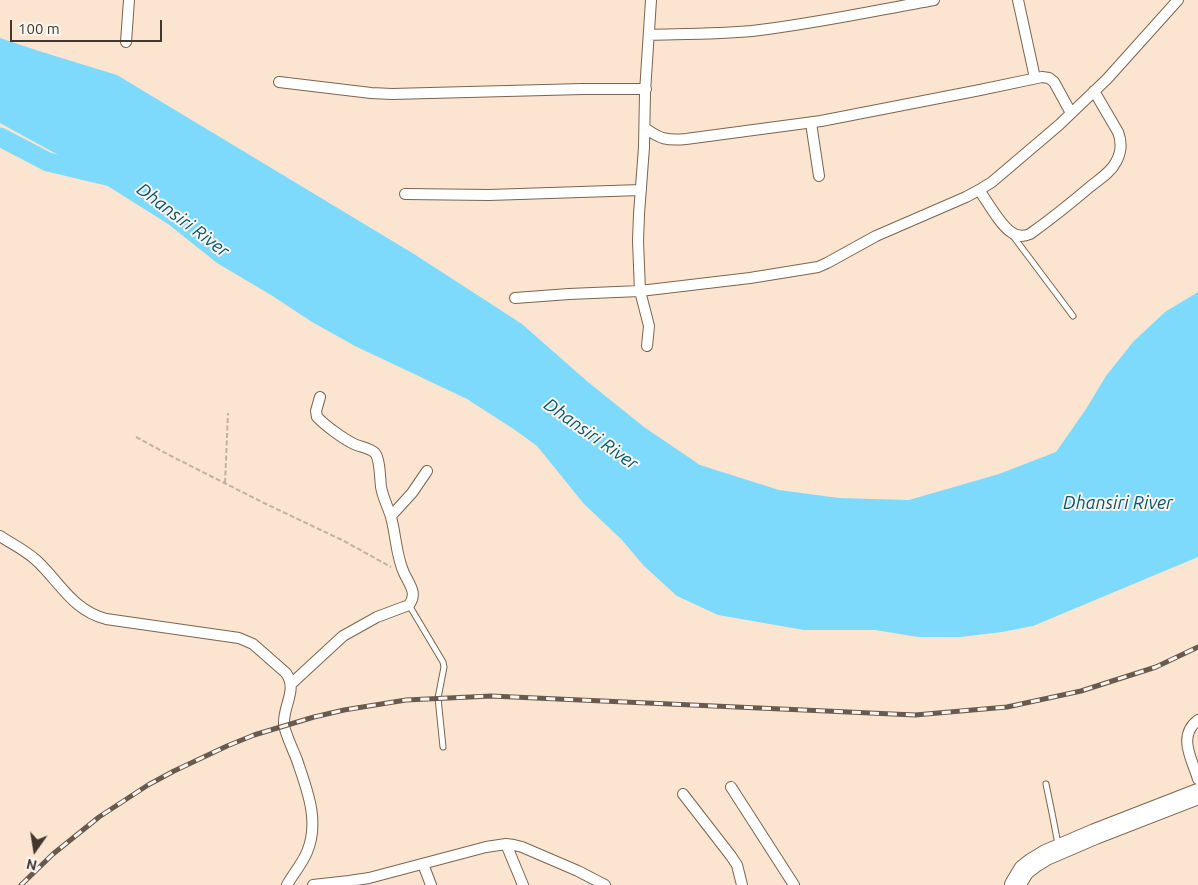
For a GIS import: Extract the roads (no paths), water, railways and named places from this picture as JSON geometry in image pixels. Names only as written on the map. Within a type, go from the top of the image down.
[{"type":"highway","points":[[1015,885],[1024,870],[1058,849],[1198,794]]},
{"type":"street","points":[[126,42],[130,0]]},
{"type":"street","points":[[647,346],[649,326],[640,291],[638,241],[651,0]]},
{"type":"street","points":[[649,35],[750,31],[801,24],[934,0]]},
{"type":"street","points":[[1018,0],[1035,78]]},
{"type":"street","points":[[515,298],[640,291],[750,278],[818,267],[827,263],[876,236],[979,190],[1008,168],[1071,114],[1107,79],[1178,0]]},
{"type":"street","points":[[645,128],[656,136],[673,140],[811,122],[1042,77],[1049,78],[1054,82],[1071,114]]},
{"type":"street","points":[[279,82],[392,94],[583,89],[646,90]]},
{"type":"street","points":[[979,190],[1011,233],[1025,236],[1062,211],[1113,168],[1118,157],[1120,138],[1094,91]]},
{"type":"street","points":[[811,122],[819,176]]},
{"type":"street","points":[[405,194],[490,195],[641,190]]},
{"type":"street","points":[[291,684],[343,636],[377,617],[409,605],[414,595],[400,561],[390,516],[382,491],[377,456],[346,440],[316,417],[320,397]]},
{"type":"street","points":[[390,516],[412,493],[428,471]]},
{"type":"street","points":[[0,536],[29,554],[75,603],[96,617],[246,640],[286,673],[290,678],[291,691],[284,726],[310,797],[313,814],[310,844],[306,855],[287,885]]},
{"type":"street","points":[[1198,720],[1193,724],[1188,734],[1187,746],[1198,779]]},
{"type":"street","points":[[731,787],[794,885]]},
{"type":"street","points":[[683,794],[737,865],[742,885]]},
{"type":"street","points":[[506,844],[523,885]]},
{"type":"street","points":[[313,885],[369,878],[486,847],[506,844],[530,850],[606,885]]},
{"type":"street","points":[[423,864],[431,885]]},
{"type":"lane","points":[[1011,233],[1073,316]]},
{"type":"lane","points":[[409,605],[444,666],[438,698],[442,747]]},
{"type":"lane","points":[[1046,784],[1058,849]]},
{"type":"water","name":"Dhansiri River","points":[[0,38],[117,75],[414,254],[522,324],[588,382],[644,427],[700,465],[779,490],[839,498],[909,500],[999,474],[1056,452],[1106,376],[1133,342],[1165,312],[1198,292],[1198,557],[1033,626],[961,637],[918,637],[875,630],[804,630],[718,615],[677,596],[644,566],[621,539],[584,504],[537,446],[515,430],[467,399],[355,346],[312,322],[217,263],[168,224],[60,156],[0,123]]},
{"type":"waterway","name":"Dhansiri River","points":[[0,137],[48,162],[107,176]]},
{"type":"railway","points":[[21,885],[53,854],[99,817],[148,785],[174,771],[254,735],[344,710],[406,700],[491,696],[915,715],[1007,707],[1081,691],[1156,667],[1198,647]]}]
